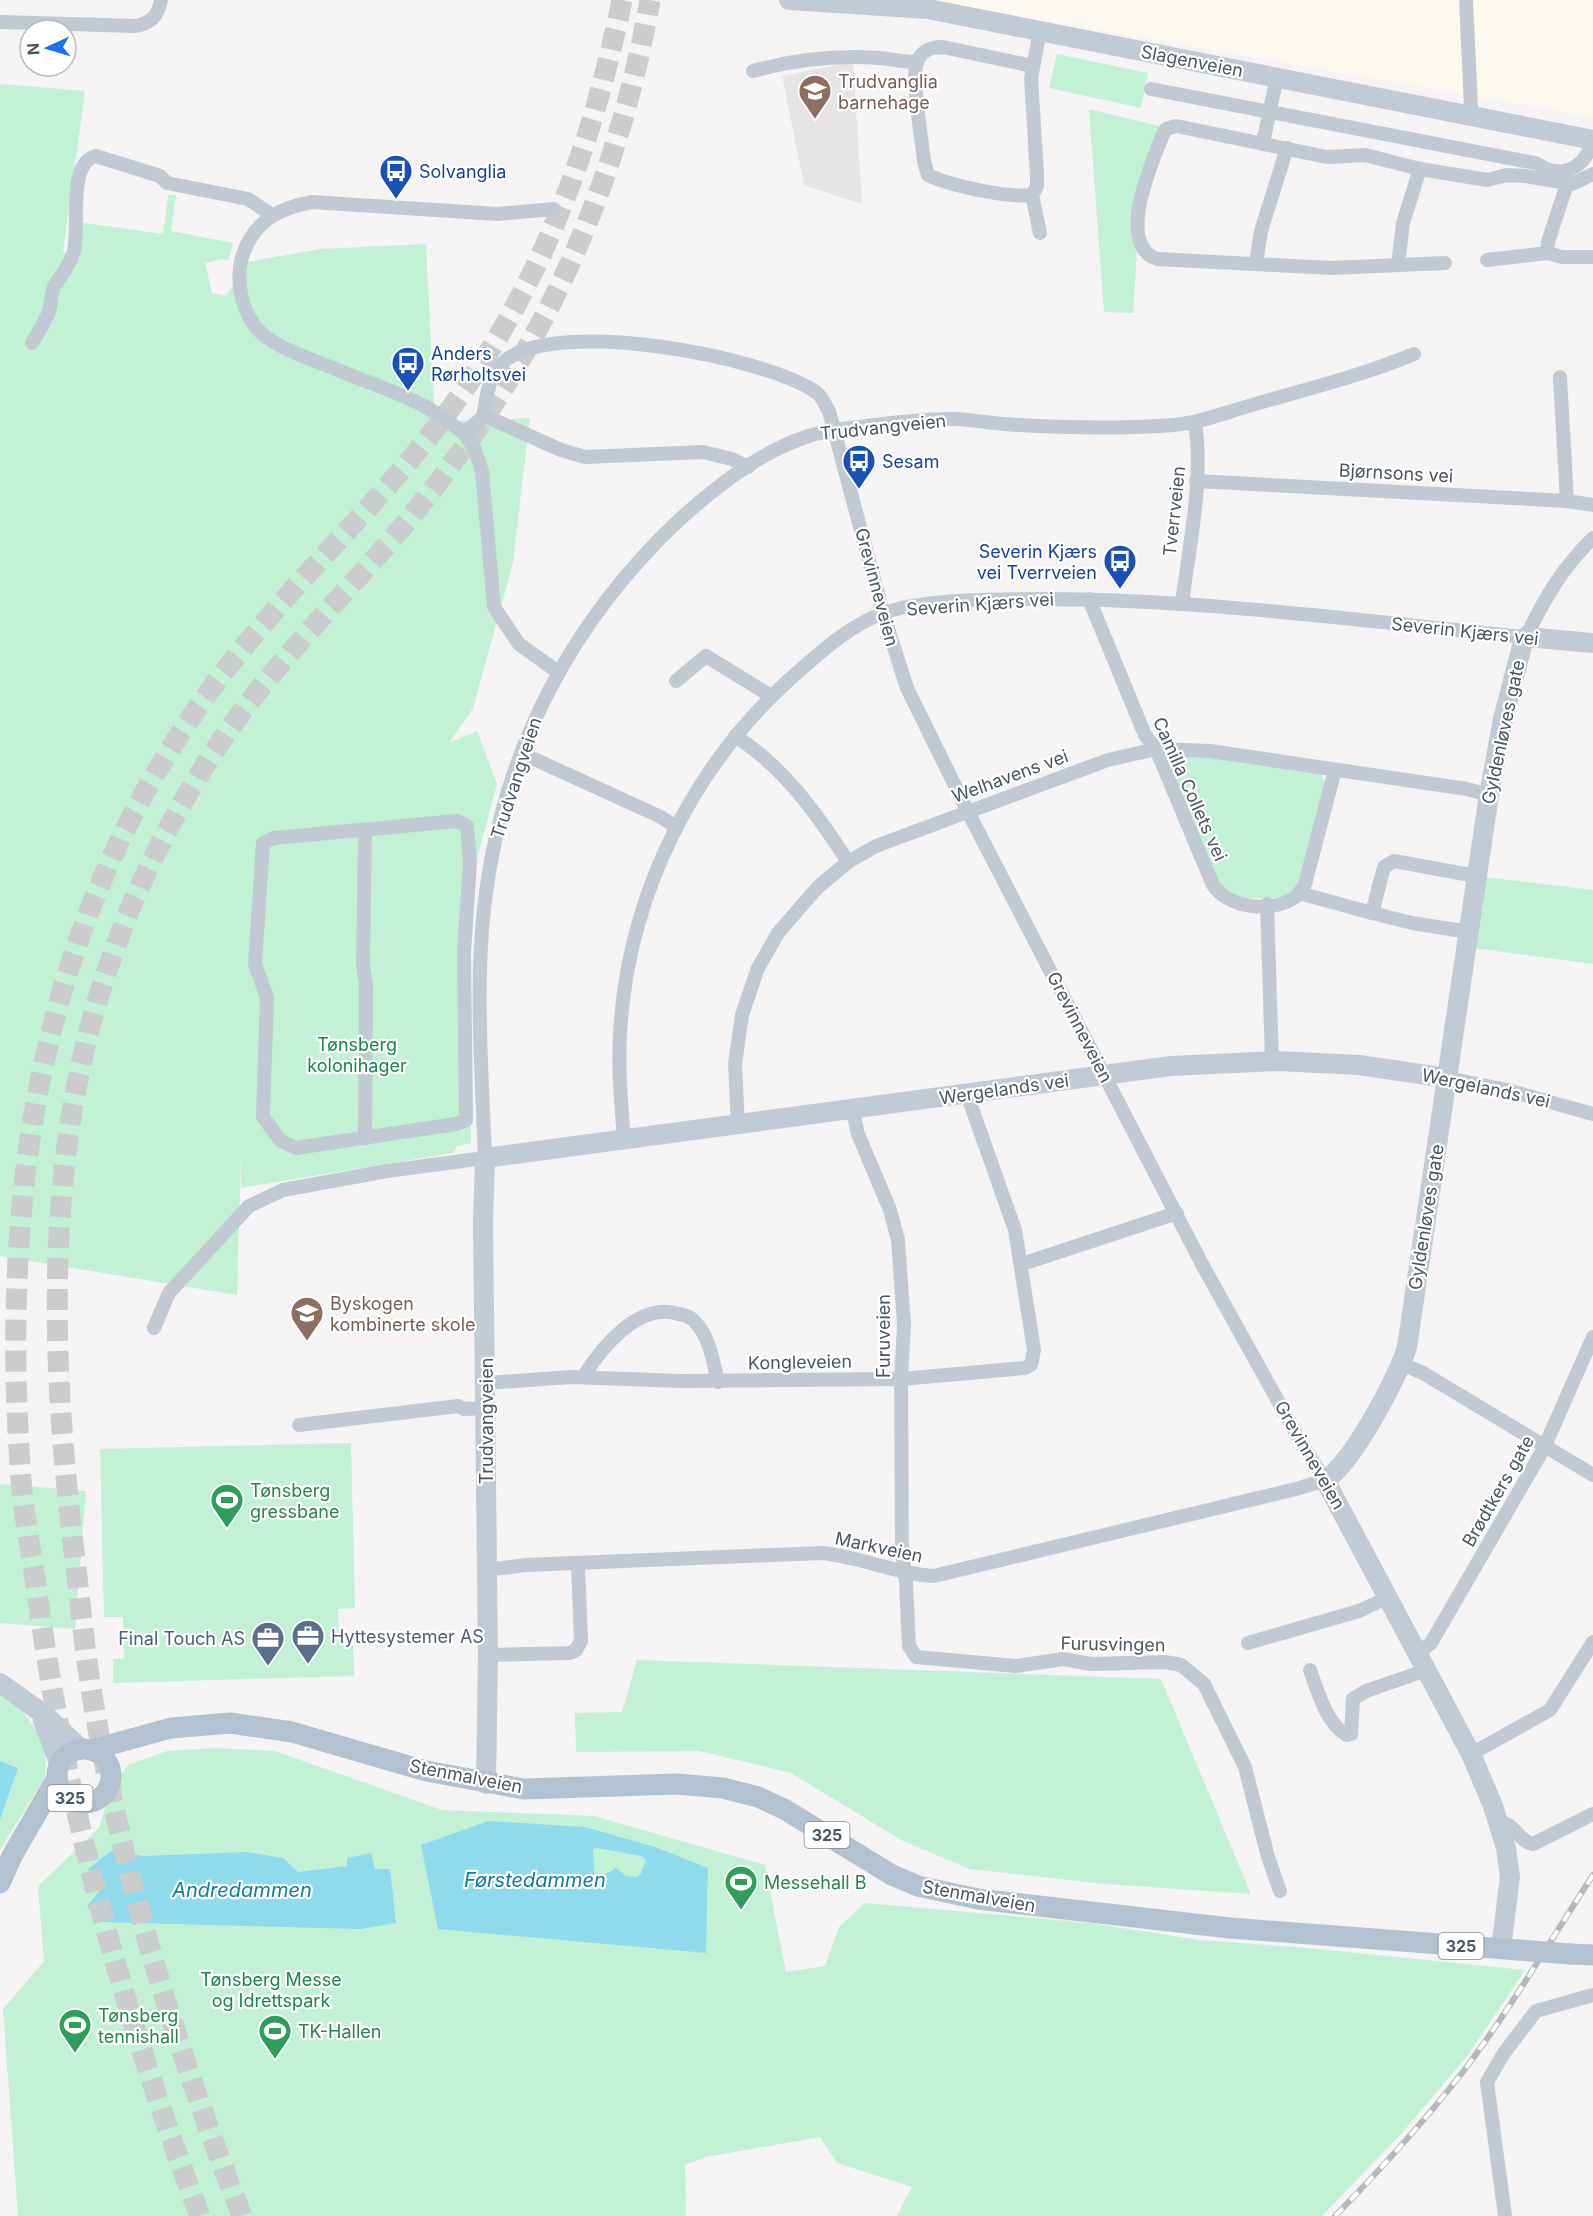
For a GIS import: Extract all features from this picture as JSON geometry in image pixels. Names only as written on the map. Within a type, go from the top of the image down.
[{"type":"main road","name":"Slagenveien","points":[[789,0],[928,9],[1593,140]]},
{"type":"main road","name":"Severin Kjærs vei","points":[[1526,637],[1593,643]]},
{"type":"main road","name":"Gyldenløves gate","points":[[1325,1480],[1341,1468],[1402,1364],[1489,795],[1503,719],[1526,637]]},
{"type":"main road","name":"Wergelands vei","points":[[485,1158],[1171,1066],[1272,1061],[1359,1065],[1447,1078]]},
{"type":"main road","name":"Trudvangveien","points":[[485,1158],[483,1223],[488,1655],[486,1784]]},
{"type":"main road","name":"Grevinneveien","points":[[1325,1480],[1471,1754],[1498,1822],[1506,1848],[1509,1878],[1510,1950]]},
{"type":"main road","points":[[0,1683],[86,1750]]},
{"type":"main road","points":[[32,1707],[52,1740],[58,1771]]},
{"type":"main road","name":"Stenmalveien","points":[[58,1771],[66,1756],[86,1750],[171,1728],[230,1723],[308,1735],[426,1771],[486,1784],[539,1789],[677,1784],[723,1788],[758,1797],[784,1809],[892,1875],[918,1886],[978,1899],[1230,1928],[1510,1950]]},
{"type":"main road","name":"Stenmalveien","points":[[76,1801],[84,1803],[100,1797],[110,1783],[111,1774],[125,1756],[146,1745],[193,1734],[252,1727]]},
{"type":"main road","name":"325","points":[[86,1750],[105,1759],[111,1774]]},
{"type":"main road","name":"325","points":[[58,1771],[63,1792],[76,1801]]},
{"type":"main road","name":"325","points":[[0,1883],[58,1771]]},
{"type":"main road","name":"325","points":[[29,1828],[60,1807],[76,1801]]},
{"type":"main road","name":"325","points":[[1510,1950],[1593,1955]]},
{"type":"street","points":[[0,22],[136,26],[148,24],[156,16],[161,0]]},
{"type":"street","points":[[1466,0],[1471,108],[1476,117]]},
{"type":"street","points":[[1040,31],[1033,66],[1031,108],[1037,186],[1032,195],[1040,233]]},
{"type":"street","points":[[1032,195],[1023,196],[979,188],[928,175],[924,161],[917,62],[930,47],[943,47],[1033,66]]},
{"type":"street","points":[[753,71],[788,63],[833,58],[878,58],[917,62]]},
{"type":"street","points":[[1263,142],[1277,77]]},
{"type":"street","points":[[1151,89],[1534,163],[1542,174],[1567,184],[1579,183],[1593,174]]},
{"type":"street","points":[[1445,262],[1331,268],[1157,259],[1147,255],[1141,248],[1138,233],[1140,201],[1163,134],[1172,126],[1263,142],[1327,157],[1365,155],[1420,169],[1487,180],[1507,175],[1542,174],[1569,170],[1580,165],[1593,140]]},
{"type":"street","points":[[1256,263],[1261,231],[1287,148]]},
{"type":"street","points":[[32,343],[49,313],[53,288],[67,268],[75,249],[77,188],[83,164],[90,157],[96,156],[160,176],[167,183],[248,199],[272,215]]},
{"type":"street","points":[[1398,265],[1403,223],[1420,169]]},
{"type":"street","points":[[1547,253],[1548,242],[1567,184]]},
{"type":"street","points":[[554,209],[497,214],[312,201],[286,207],[261,223],[246,246],[239,276],[242,298],[254,323],[266,337],[304,356],[425,406],[464,433],[474,448],[482,471],[494,607],[519,644],[558,672]]},
{"type":"street","points":[[1487,260],[1547,253],[1562,257],[1593,257]]},
{"type":"street","name":"Grevinneveien","points":[[464,433],[483,417],[488,386],[495,370],[525,349],[567,342],[654,345],[723,358],[817,393],[829,411],[883,613],[907,688],[967,810],[1177,1213],[1262,1372],[1325,1480]]},
{"type":"street","name":"Trudvangveien","points":[[485,1158],[481,1024],[485,893],[502,812],[521,753],[535,715],[558,672],[619,583],[659,539],[701,500],[748,467],[786,445],[810,435],[834,430],[947,419],[1032,425],[1176,425],[1195,422],[1348,379],[1414,354]]},
{"type":"street","points":[[1560,377],[1567,501]]},
{"type":"street","points":[[464,433],[485,416],[561,450],[585,457],[703,452],[732,459],[748,467]]},
{"type":"street","name":"Tverrveien","points":[[1182,604],[1196,481],[1198,448],[1195,422]]},
{"type":"street","name":"Bjørnsons vei","points":[[1196,481],[1567,501],[1593,505]]},
{"type":"street","name":"Gyldenløves gate","points":[[1526,637],[1553,584],[1573,557],[1593,538]]},
{"type":"street","name":"Severin Kjærs vei","points":[[624,1140],[619,1060],[625,985],[634,940],[650,885],[676,828],[692,799],[735,736],[771,696],[837,640],[883,613],[906,607],[1001,600],[1089,599],[1182,604],[1526,637]]},
{"type":"street","name":"Camilla Collets vei","points":[[1089,599],[1145,735],[1156,749],[1218,893],[1240,904],[1280,904],[1299,893]]},
{"type":"street","points":[[676,681],[706,656],[771,696]]},
{"type":"street","points":[[735,736],[749,745],[809,805],[848,862]]},
{"type":"street","name":"Welhavens vei","points":[[738,1125],[735,1064],[742,1015],[758,968],[778,933],[802,904],[848,862],[895,837],[1108,759],[1156,749],[1210,751],[1467,789],[1489,795]]},
{"type":"street","points":[[521,753],[661,818],[676,828]]},
{"type":"street","points":[[1335,770],[1305,884],[1299,893],[1412,923],[1469,932]]},
{"type":"street","points":[[462,822],[467,826],[470,863],[464,952],[466,1120],[456,1124],[296,1148],[282,1141],[266,1123],[262,1105],[267,997],[255,964],[263,843],[274,838],[365,830],[462,822]]},
{"type":"street","points":[[365,830],[363,965],[366,985],[365,1138]]},
{"type":"street","points":[[1372,913],[1384,867],[1394,861],[1476,876]]},
{"type":"street","points":[[1267,904],[1272,1061]]},
{"type":"street","name":"Wergelands vei","points":[[1447,1078],[1507,1090],[1593,1114]]},
{"type":"street","points":[[967,1094],[1005,1196],[1022,1264],[1177,1213]]},
{"type":"street","name":"Furuveien","points":[[852,1108],[858,1134],[890,1210],[898,1240],[903,1325],[902,1551],[905,1572]]},
{"type":"street","points":[[154,1328],[169,1293],[249,1206],[283,1190],[387,1171],[485,1158]]},
{"type":"street","name":"Kongleveien","points":[[486,1383],[583,1377],[718,1382],[901,1379],[1025,1368],[1031,1365],[1034,1358],[1022,1264]]},
{"type":"street","points":[[583,1377],[636,1318],[654,1311],[670,1311],[687,1316],[699,1327],[709,1345],[718,1382]]},
{"type":"street","name":"Brødtkers gate","points":[[1423,1661],[1431,1643],[1545,1448],[1593,1337]]},
{"type":"street","points":[[1402,1364],[1423,1373],[1593,1475]]},
{"type":"street","points":[[299,1425],[458,1406],[464,1409],[486,1408]]},
{"type":"street","name":"Markveien","points":[[487,1570],[578,1563],[822,1553],[845,1556],[905,1572],[934,1576],[1296,1489],[1325,1480]]},
{"type":"street","points":[[488,1655],[570,1653],[576,1650],[581,1633],[578,1563]]},
{"type":"street","name":"Furusvingen","points":[[905,1572],[909,1646],[916,1656],[1016,1666],[1063,1659],[1091,1664],[1165,1662],[1181,1665],[1196,1676],[1204,1684],[1250,1779],[1268,1857],[1280,1891]]},
{"type":"street","points":[[1248,1643],[1359,1611],[1389,1597]]},
{"type":"street","points":[[1471,1754],[1550,1710],[1593,1642]]},
{"type":"street","points":[[1310,1670],[1323,1704],[1341,1732],[1347,1735],[1351,1734],[1353,1727],[1353,1699],[1423,1661]]},
{"type":"street","points":[[1498,1822],[1510,1824],[1523,1840],[1533,1844],[1593,1814]]},
{"type":"street","points":[[1505,2216],[1487,2082],[1504,2053],[1536,2011],[1593,1995]]},
{"type":"shaded area","points":[[928,0],[1593,0],[1593,117]]},
{"type":"shaded area","points":[[853,62],[862,204],[804,185],[782,76]]},
{"type":"green space","points":[[1057,54],[1148,73],[1141,108],[1049,88]]},
{"type":"green space","name":"Tønsberg kolonihager","points":[[0,84],[85,91],[63,252],[79,259],[78,222],[163,234],[168,195],[176,195],[171,231],[233,243],[229,260],[221,259],[205,263],[212,293],[226,296],[247,262],[320,249],[426,244],[435,422],[530,418],[513,563],[473,708],[449,743],[477,731],[497,784],[477,859],[470,916],[471,1143],[457,1146],[453,1153],[241,1188],[241,1155],[237,1295],[0,1256]]},
{"type":"green space","points":[[1089,109],[1160,126],[1137,249],[1133,313],[1104,312]]},
{"type":"green space","points":[[1200,755],[1320,772],[1325,782],[1300,880],[1290,894],[1280,898],[1239,898],[1222,888],[1169,766],[1175,756]]},
{"type":"green space","points":[[1476,876],[1593,890],[1593,964],[1466,947]]},
{"type":"green space","name":"Tønsberg gressbane","points":[[351,1443],[355,1608],[338,1609],[339,1645],[353,1645],[354,1676],[113,1683],[113,1659],[124,1658],[123,1617],[104,1617],[100,1449]]},
{"type":"green space","points":[[0,1484],[86,1491],[75,1629],[0,1623]]},
{"type":"green space","points":[[637,1660],[1161,1679],[1251,1894],[1105,1884],[970,1869],[903,1841],[791,1773],[699,1751],[576,1752],[575,1713],[622,1712]]},
{"type":"green space","points":[[0,1695],[15,1701],[46,1744],[45,1777],[0,1850],[0,1820],[18,1768],[0,1761]]},
{"type":"green space","name":"Tønsberg Messe og Idrettspark","points":[[214,1748],[275,1751],[442,1810],[594,1816],[765,1865],[786,1972],[825,1966],[839,1927],[865,1903],[1090,1923],[1199,1940],[1308,1948],[1525,1970],[1468,2055],[1401,2134],[1322,2216],[897,2216],[912,2187],[837,2163],[820,2137],[706,2157],[685,2165],[686,2216],[18,2216],[3,2009],[44,1961],[38,1886],[99,1828],[110,1790],[128,1765],[167,1751]]},
{"type":"water","points":[[0,1761],[18,1768],[0,1820]]},
{"type":"water","name":"Førstedammen","points":[[489,1821],[585,1827],[655,1847],[708,1868],[706,1953],[438,1929],[421,1845]],"holes":[[[593,1849],[641,1856],[646,1860],[637,1877],[626,1876],[616,1868],[604,1875],[594,1873]]]},
{"type":"water","name":"Andredammen","points":[[111,1851],[144,1856],[246,1852],[283,1858],[298,1872],[347,1866],[347,1858],[371,1853],[375,1869],[390,1869],[396,1923],[361,1929],[99,1922],[87,1906],[101,1889],[88,1869]]},
{"type":"tunnel","points":[[200,2216],[121,1984],[80,1826],[48,1666],[24,1510],[16,1360],[18,1257],[28,1155],[45,1056],[72,959],[108,865],[156,774],[214,685],[239,653],[428,438],[498,338],[552,231],[574,176],[608,60],[622,0]]},
{"type":"tunnel","points":[[242,2216],[195,2088],[153,1959],[104,1762],[89,1677],[68,1496],[57,1328],[60,1216],[73,1106],[83,1054],[113,953],[154,855],[206,763],[256,693],[388,544],[455,460],[496,400],[532,339],[564,276],[592,210],[616,143],[635,73],[650,0]]},
{"type":"railway","points":[[1335,2216],[1401,2146],[1462,2073],[1513,2000],[1593,1875]]},
{"type":"place","name":"Trudvanglia barnehage","points":[[815,120]]},
{"type":"place","name":"Solvanglia","points":[[396,200]]},
{"type":"place","name":"Anders Rørholtsvei","points":[[408,392]]},
{"type":"place","name":"Sesam","points":[[859,490]]},
{"type":"place","name":"Severin Kjærs vei Tverrveien","points":[[1120,590]]},
{"type":"place","name":"Byskogen kombinerte skole","points":[[307,1342]]},
{"type":"place","name":"Tønsberg gressbane","points":[[227,1529]]},
{"type":"place","name":"Hyttesystemer AS","points":[[308,1665]]},
{"type":"place","name":"Final Touch AS","points":[[268,1667]]},
{"type":"place","name":"Messehall B","points":[[741,1911]]},
{"type":"place","name":"Tønsberg tennishall","points":[[75,2054]]},
{"type":"place","name":"TK-Hallen","points":[[275,2060]]}]
